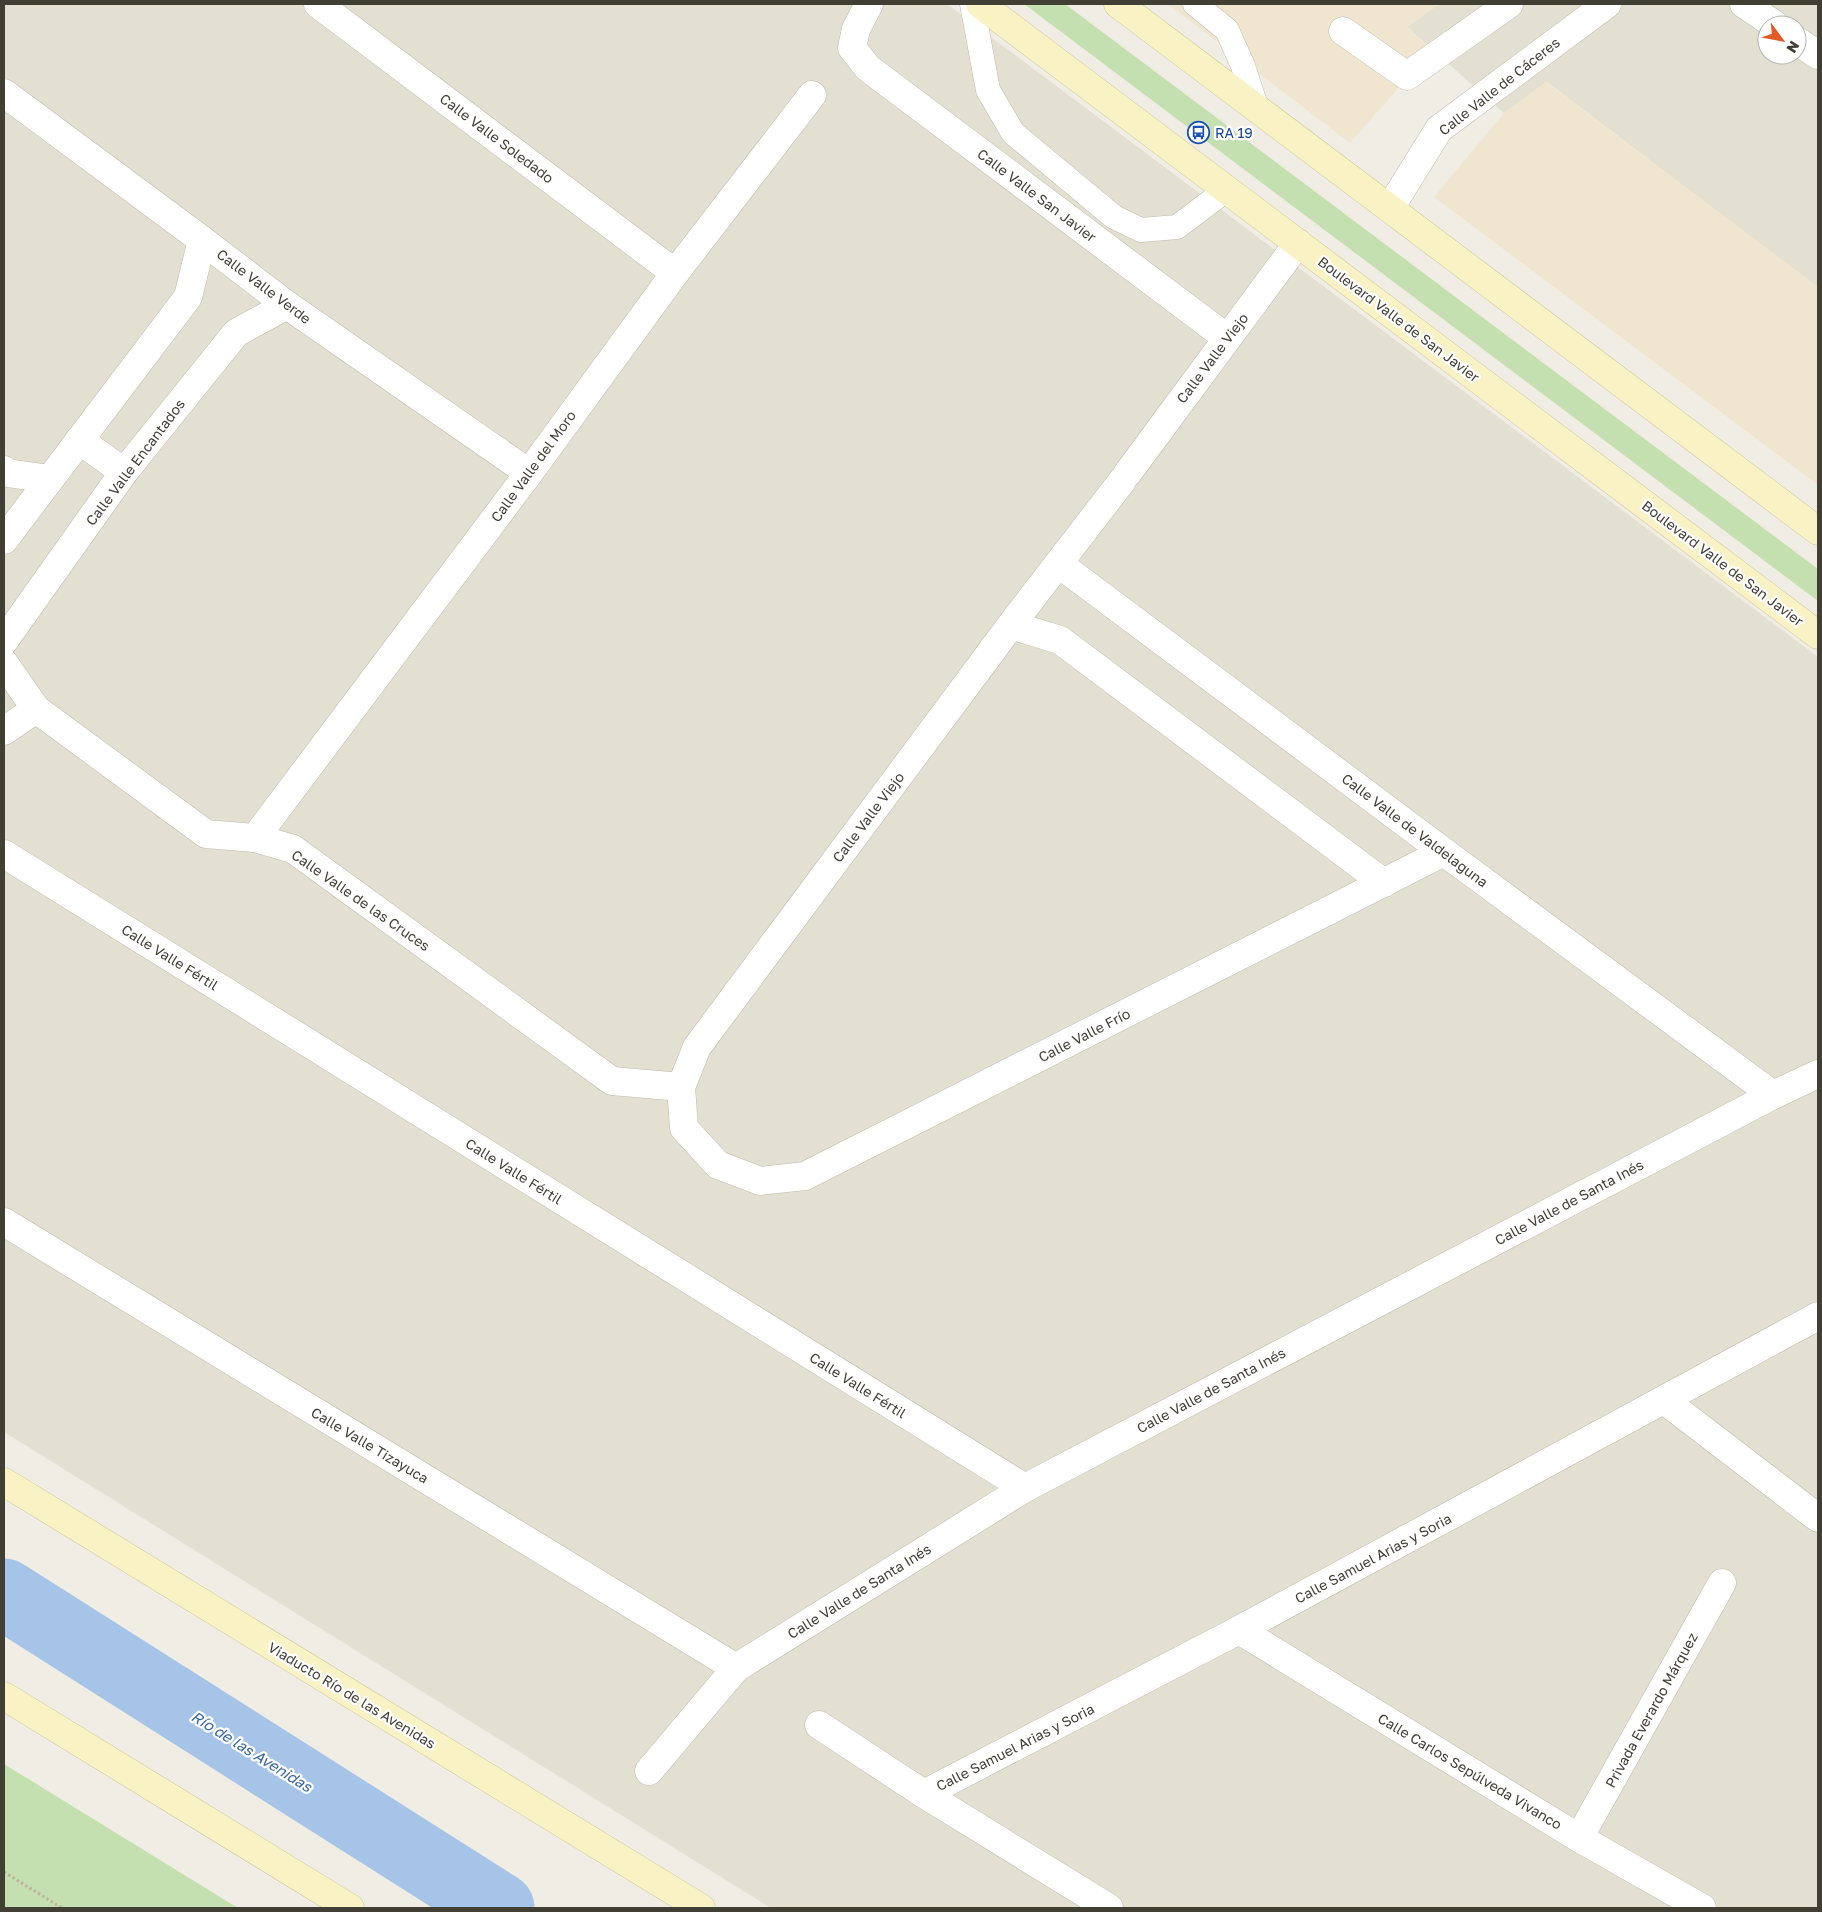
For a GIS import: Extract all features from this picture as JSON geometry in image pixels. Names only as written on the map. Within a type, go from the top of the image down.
[{"type":"main road","name":"Boulevard Valle de San Javier","points":[[980,4],[1818,635]]},
{"type":"main road","points":[[1118,4],[1818,531]]},
{"type":"main road","name":"Viaducto Río de las Avenidas","points":[[4,1482],[700,1908]]},
{"type":"main road","points":[[4,1696],[350,1908]]},
{"type":"street","name":"Calle Valle Soledado","points":[[318,4],[675,273]]},
{"type":"street","name":"Calle Valle San Javier","points":[[869,4],[856,29],[852,48],[868,68],[1227,338]]},
{"type":"street","points":[[1343,31],[1407,76],[1509,4]]},
{"type":"street","name":"Calle Valle de Cáceres","points":[[1390,208],[1439,128],[1607,4]]},
{"type":"street","points":[[1744,4],[1760,15]]},
{"type":"street","points":[[1807,47],[1818,55]]},
{"type":"street","name":"Calle Valle Verde","points":[[4,93],[287,305],[529,473]]},
{"type":"street","name":"Calle Valle del Moro","points":[[256,838],[529,473],[675,273],[812,94]]},
{"type":"street","points":[[4,540],[188,298],[202,240]]},
{"type":"street","name":"Calle Valle Viejo","points":[[718,1165],[684,1128],[681,1087],[697,1047],[1298,244]]},
{"type":"street","name":"Calle Valle Encantados","points":[[4,642],[124,472],[236,333],[287,305]]},
{"type":"street","points":[[79,440],[124,472]]},
{"type":"street","points":[[4,470],[8,473],[50,479]]},
{"type":"street","name":"Calle Valle de Valdelaguna","points":[[1059,564],[1773,1095]]},
{"type":"street","points":[[1011,625],[1060,640],[1384,883]]},
{"type":"street","name":"Calle Valle de las Cruces","points":[[4,663],[36,709],[206,834],[256,838],[293,850],[612,1081],[681,1087]]},
{"type":"street","points":[[4,731],[36,709]]},
{"type":"street","name":"Calle Valle Frío","points":[[718,1165],[760,1181],[805,1176],[1444,852]]},
{"type":"street","name":"Calle Valle Fértil","points":[[4,854],[1025,1488]]},
{"type":"street","name":"Calle Valle de Santa Inés","points":[[649,1771],[736,1668],[1025,1488],[1773,1095],[1818,1074]]},
{"type":"street","name":"Calle Valle Tizayuca","points":[[4,1222],[736,1668]]},
{"type":"street","name":"Calle Samuel Arias y Soria","points":[[924,1794],[1239,1630],[1818,1316]]},
{"type":"street","points":[[1664,1400],[1818,1518]]},
{"type":"street","name":"Privada Everardo Márquez","points":[[1579,1838],[1722,1583]]},
{"type":"street","name":"Calle Carlos Sepúlveda Vivanco","points":[[1239,1630],[1579,1838],[1702,1908]]},
{"type":"street","name":"Calle Samuel Arias y Soria","points":[[819,1725],[924,1794],[1109,1908]]},
{"type":"lane","points":[[972,4],[988,90],[1013,133],[1114,217],[1141,230],[1177,227],[1226,190]]},
{"type":"lane","points":[[1195,4],[1227,30],[1244,66],[1257,108]]},
{"type":"path","points":[[4,1872],[62,1908]]},
{"type":"shaded area","points":[[4,4],[947,4],[1818,657],[1818,1908],[771,1908],[4,1432]]},
{"type":"shaded area","points":[[1168,4],[1439,4],[1407,27],[1432,50],[1350,143]]},
{"type":"shaded area","points":[[1439,4],[1818,4],[1818,288],[1547,82],[1504,113],[1407,27]]},
{"type":"shaded area","points":[[1546,82],[1818,287],[1818,485],[1434,197],[1504,113]]},
{"type":"green space","points":[[1024,4],[1065,4],[1818,569],[1818,601]]},
{"type":"green space","points":[[4,1764],[238,1908],[4,1908]]},
{"type":"waterway","name":"Río de las Avenidas","points":[[4,1594],[499,1908]]},
{"type":"place","name":"RA 19","points":[[1199,132]]}]
